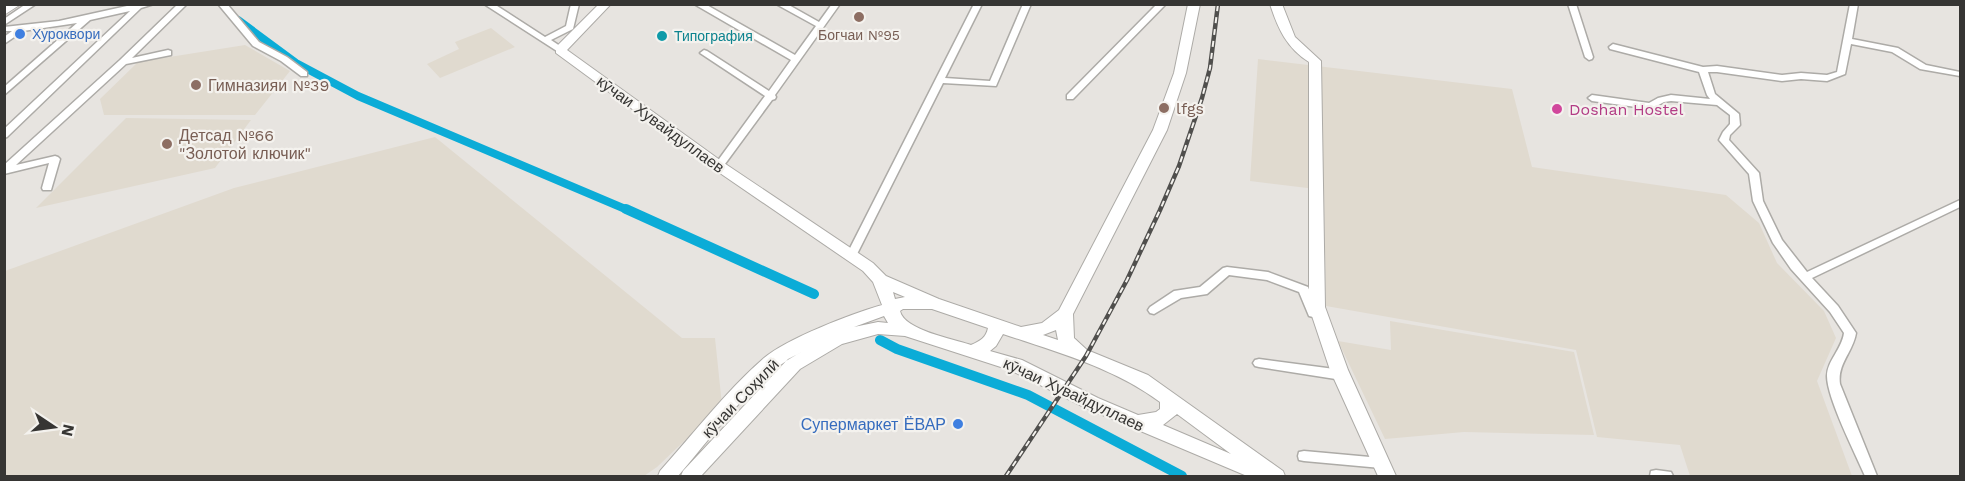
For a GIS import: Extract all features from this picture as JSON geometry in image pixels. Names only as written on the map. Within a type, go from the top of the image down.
[{"type":"highway","points":[[4,11],[14,4]]},
{"type":"street","points":[[4,23],[32,4]]},
{"type":"street","points":[[4,29],[47,27],[150,4]]},
{"type":"street","points":[[6,171],[183,4]]},
{"type":"street","points":[[222,4],[256,44],[284,59],[304,74]]},
{"type":"street","points":[[488,4],[560,50],[606,4]]},
{"type":"street","points":[[545,40],[570,27],[575,4]]},
{"type":"street","points":[[698,4],[797,60]]},
{"type":"street","points":[[780,4],[821,26]]},
{"type":"street","points":[[719,166],[772,96],[836,4]]},
{"type":"street","points":[[851,256],[978,4]]},
{"type":"street","points":[[940,80],[993,84],[1027,4]]},
{"type":"street","points":[[1070,97],[1162,4]]},
{"type":"street","points":[[1086,356],[1066,341],[1065,314],[1160,130],[1180,73],[1194,4]]},
{"type":"street","points":[[1276,4],[1291,44],[1315,61],[1317,307],[1342,375],[1384,470]]},
{"type":"street","points":[[1572,4],[1589,57]]},
{"type":"street","points":[[1613,47],[1703,70],[1717,69],[1782,78],[1835,77],[1841,74],[1843,67],[1854,4]]},
{"type":"street","points":[[4,135],[138,7]]},
{"type":"street","points":[[4,92],[90,16]]},
{"type":"street","points":[[4,42],[20,29]]},
{"type":"street","points":[[1848,41],[1895,50],[1923,67],[1960,74]]},
{"type":"street","name":"кӯчаи Хувайдуллаев","points":[[560,50],[719,166],[868,267],[880,280],[893,318],[905,330],[1016,364],[1135,422],[1265,477]]},
{"type":"street","points":[[123,62],[168,53]]},
{"type":"street","points":[[704,53],[772,96]]},
{"type":"street","points":[[1703,70],[1712,95],[1729,109],[1736,120],[1736,125],[1726,134],[1724,140],[1754,173],[1758,201],[1769,227],[1786,255],[1838,315],[1850,333],[1847,346],[1837,361],[1834,382],[1871,477]]},
{"type":"street","points":[[1592,98],[1651,106],[1661,100],[1671,98],[1719,102]]},
{"type":"street","points":[[6,171],[55,159],[47,188]]},
{"type":"street","points":[[1805,277],[1960,203]]},
{"type":"street","points":[[1154,310],[1179,294],[1203,291],[1227,270],[1268,276],[1304,290],[1313,313],[1320,315]]},
{"type":"street","name":"кӯчаи Хувайдуллаев","points":[[880,280],[933,303],[1086,356],[1142,380],[1276,477]]},
{"type":"street","name":"кӯчаи Хувайдуллаев","points":[[891,308],[902,303],[933,303]]},
{"type":"street","name":"кӯчаи Соҳилӣ","points":[[667,477],[742,391],[771,362],[786,352],[860,317],[891,308]]},
{"type":"street","points":[[1021,333],[1047,328],[1065,314]]},
{"type":"street","points":[[974,350],[984,348],[992,341],[997,325]]},
{"type":"street","name":"кӯчаи Соҳилӣ","points":[[690,477],[794,364],[853,333],[878,328],[905,330]]},
{"type":"street","points":[[1259,363],[1342,375]]},
{"type":"street","points":[[1135,422],[1160,419],[1169,412],[1169,400]]},
{"type":"street","points":[[1304,456],[1384,470]]},
{"type":"shaded area","points":[[491,28],[515,47],[440,78],[427,64],[459,49],[455,42]]},
{"type":"shaded area","name":"Гимназияи №39","points":[[245,45],[290,71],[255,115],[104,115],[100,99],[138,62]]},
{"type":"shaded area","points":[[1258,59],[1512,89],[1532,167],[1726,195],[1759,223],[1777,263],[1824,311],[1836,338],[1817,381],[1852,476],[1690,476],[1680,445],[1597,437],[1576,350],[1326,306],[1324,190],[1250,181]]},
{"type":"shaded area","name":"Детсад №66 \"Золотой ключик\"","points":[[126,118],[251,120],[215,168],[36,208]]},
{"type":"shaded area","points":[[435,137],[682,338],[715,338],[722,405],[657,467],[644,476],[5,476],[5,271],[234,188]]},
{"type":"shaded area","points":[[1390,321],[1574,352],[1594,435],[1464,432],[1385,439],[1338,341],[1391,350]]},
{"type":"waterway","points":[[238,20],[296,63],[358,96],[630,211]]},
{"type":"waterway","points":[[626,209],[814,294]]},
{"type":"waterway","points":[[880,340],[897,349],[1028,395],[1182,476]]},
{"type":"railway","points":[[1006,476],[1086,356],[1127,280],[1160,210],[1179,166],[1202,98],[1210,68],[1218,4]]},
{"type":"place","name":"Богчаи №95","points":[[859,17]]},
{"type":"place","name":"Хуроквори","points":[[20,34]]},
{"type":"place","name":"Типография","points":[[662,36]]},
{"type":"place","name":"Гимназияи №39","points":[[196,85]]},
{"type":"place","name":"lfgs","points":[[1164,108]]},
{"type":"place","name":"Doshan Hostel","points":[[1557,109]]},
{"type":"place","name":"Детсад №66 \"Золотой ключик\"","points":[[167,144]]},
{"type":"place","name":"Супермаркет ЁВАР","points":[[958,424]]}]
